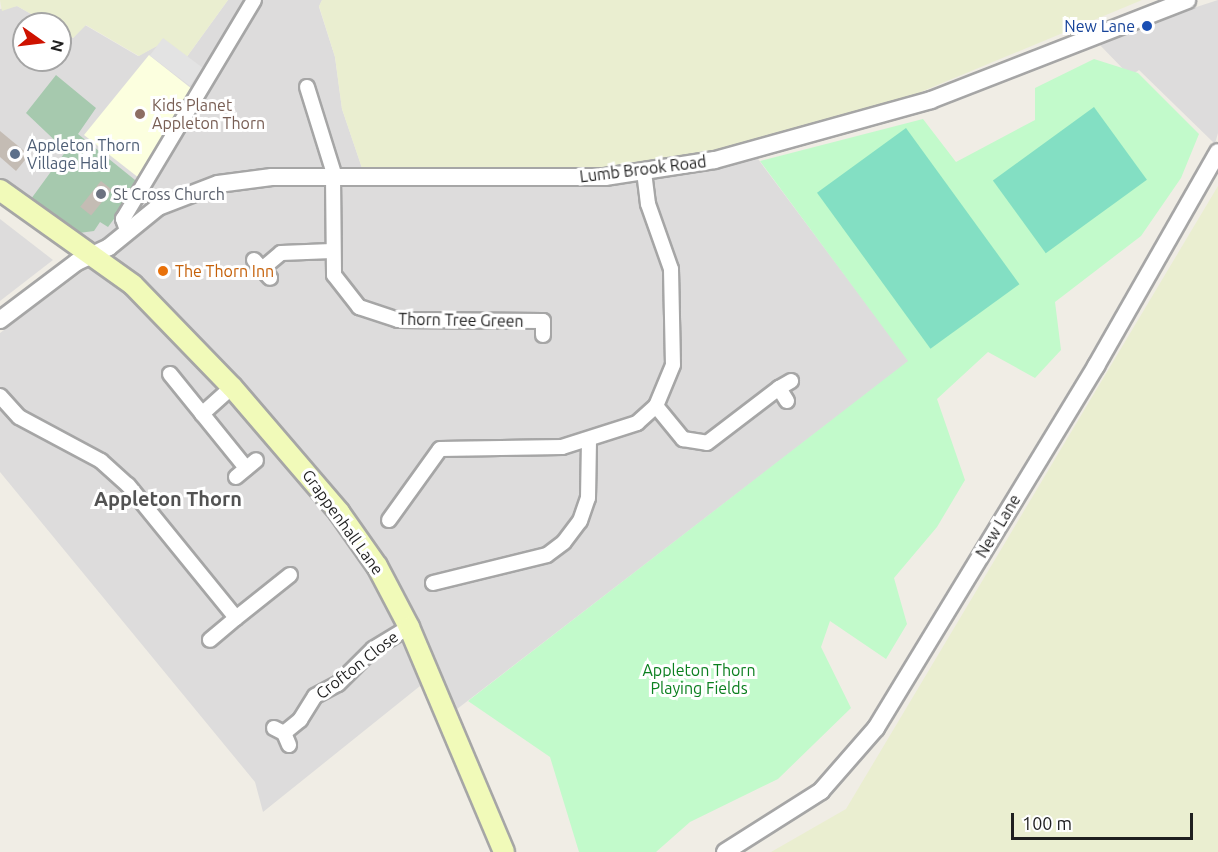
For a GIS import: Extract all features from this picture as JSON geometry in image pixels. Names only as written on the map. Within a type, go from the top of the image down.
[{"type":"main road","name":"Grappenhall Lane","points":[[0,189],[92,253],[141,292],[232,387],[339,512],[377,566],[409,627],[504,852]]},
{"type":"street","points":[[127,230],[123,219],[254,0]]},
{"type":"street","name":"Lumb Brook Road","points":[[0,320],[92,253],[109,247],[158,207],[218,184],[334,177],[501,180],[644,172],[761,149],[931,100],[1188,0]]},
{"type":"street","name":"Thorn Tree Green","points":[[307,87],[334,177],[332,251],[334,274],[344,292],[359,307],[379,317],[543,321],[543,335]]},
{"type":"street","name":"New Lane","points":[[724,852],[821,791],[876,728],[1096,366],[1218,152]]},
{"type":"street","points":[[389,520],[440,449],[525,450],[589,440],[637,423],[656,406],[673,365],[671,269],[648,204],[644,172]]},
{"type":"street","points":[[262,269],[281,253],[332,251]]},
{"type":"street","points":[[170,374],[246,468]]},
{"type":"street","points":[[656,406],[683,439],[707,443],[785,385],[787,401]]},
{"type":"street","points":[[202,414],[232,387]]},
{"type":"street","points":[[0,396],[19,417],[101,461],[128,485],[237,618]]},
{"type":"street","points":[[431,584],[547,555],[564,542],[580,521],[588,498],[589,440]]},
{"type":"street","points":[[210,640],[290,575]]},
{"type":"street","name":"Crofton Close","points":[[282,735],[300,720],[315,696],[338,684],[373,649],[409,627]]},
{"type":"shaded area","points":[[0,0],[228,0],[186,58],[166,41],[139,56],[86,25],[73,38],[72,12],[28,12],[17,6],[2,11]]},
{"type":"shaded area","points":[[228,0],[322,0],[319,7],[335,57],[342,109],[363,171],[752,151],[909,361],[448,716],[420,686],[263,812],[255,782],[0,472],[0,333],[98,260],[0,186],[0,9],[17,6],[28,12],[12,12],[12,72],[72,72],[72,37],[85,25],[138,56],[166,41],[186,58]]},
{"type":"shaded area","points":[[322,0],[1142,0],[827,131],[608,179],[363,171],[342,109],[335,57],[319,6]]},
{"type":"shaded area","points":[[1218,0],[1218,133],[1215,144],[1139,70],[1130,76],[1095,40]]},
{"type":"shaded area","points":[[163,38],[203,68],[190,86],[150,56]]},
{"type":"shaded area","name":"Kids Planet Appleton Thorn","points":[[149,55],[192,89],[161,152],[139,178],[84,135]]},
{"type":"shaded area","points":[[56,75],[96,108],[78,134],[140,184],[108,227],[100,222],[94,231],[79,233],[31,199],[66,151],[26,113]]},
{"type":"shaded area","points":[[1218,186],[1218,852],[771,852],[846,809]]},
{"type":"shaded area","points":[[0,219],[53,260],[0,301]]},
{"type":"green space","name":"Appleton Thorn Playing Fields","points":[[1094,59],[1138,73],[1199,134],[1181,178],[1141,236],[1055,302],[1061,350],[1035,378],[988,352],[937,399],[965,480],[937,527],[894,578],[907,624],[886,659],[830,621],[821,647],[851,708],[778,779],[690,822],[656,852],[579,852],[550,757],[468,701],[908,361],[760,161],[923,119],[956,162],[1035,120],[1035,88]]},
{"type":"green space","points":[[1094,107],[1147,180],[1046,253],[993,180]]},
{"type":"green space","points":[[906,128],[1019,284],[930,349],[817,193]]},
{"type":"building","name":"Appleton Thorn Village Hall","points":[[0,131],[29,155],[16,171],[0,157]]},
{"type":"building","name":"St Cross Church","points":[[101,181],[112,190],[91,215],[80,207]]},
{"type":"place","name":"New Lane","points":[[1147,26]]},
{"type":"place","name":"Kids Planet Appleton Thorn","points":[[140,114]]},
{"type":"place","name":"Appleton Thorn Village Hall","points":[[15,154]]},
{"type":"place","name":"St Cross Church","points":[[101,194]]},
{"type":"place","name":"The Thorn Inn","points":[[163,271]]},
{"type":"district","name":"Appleton Thorn","points":[[168,498]]}]
